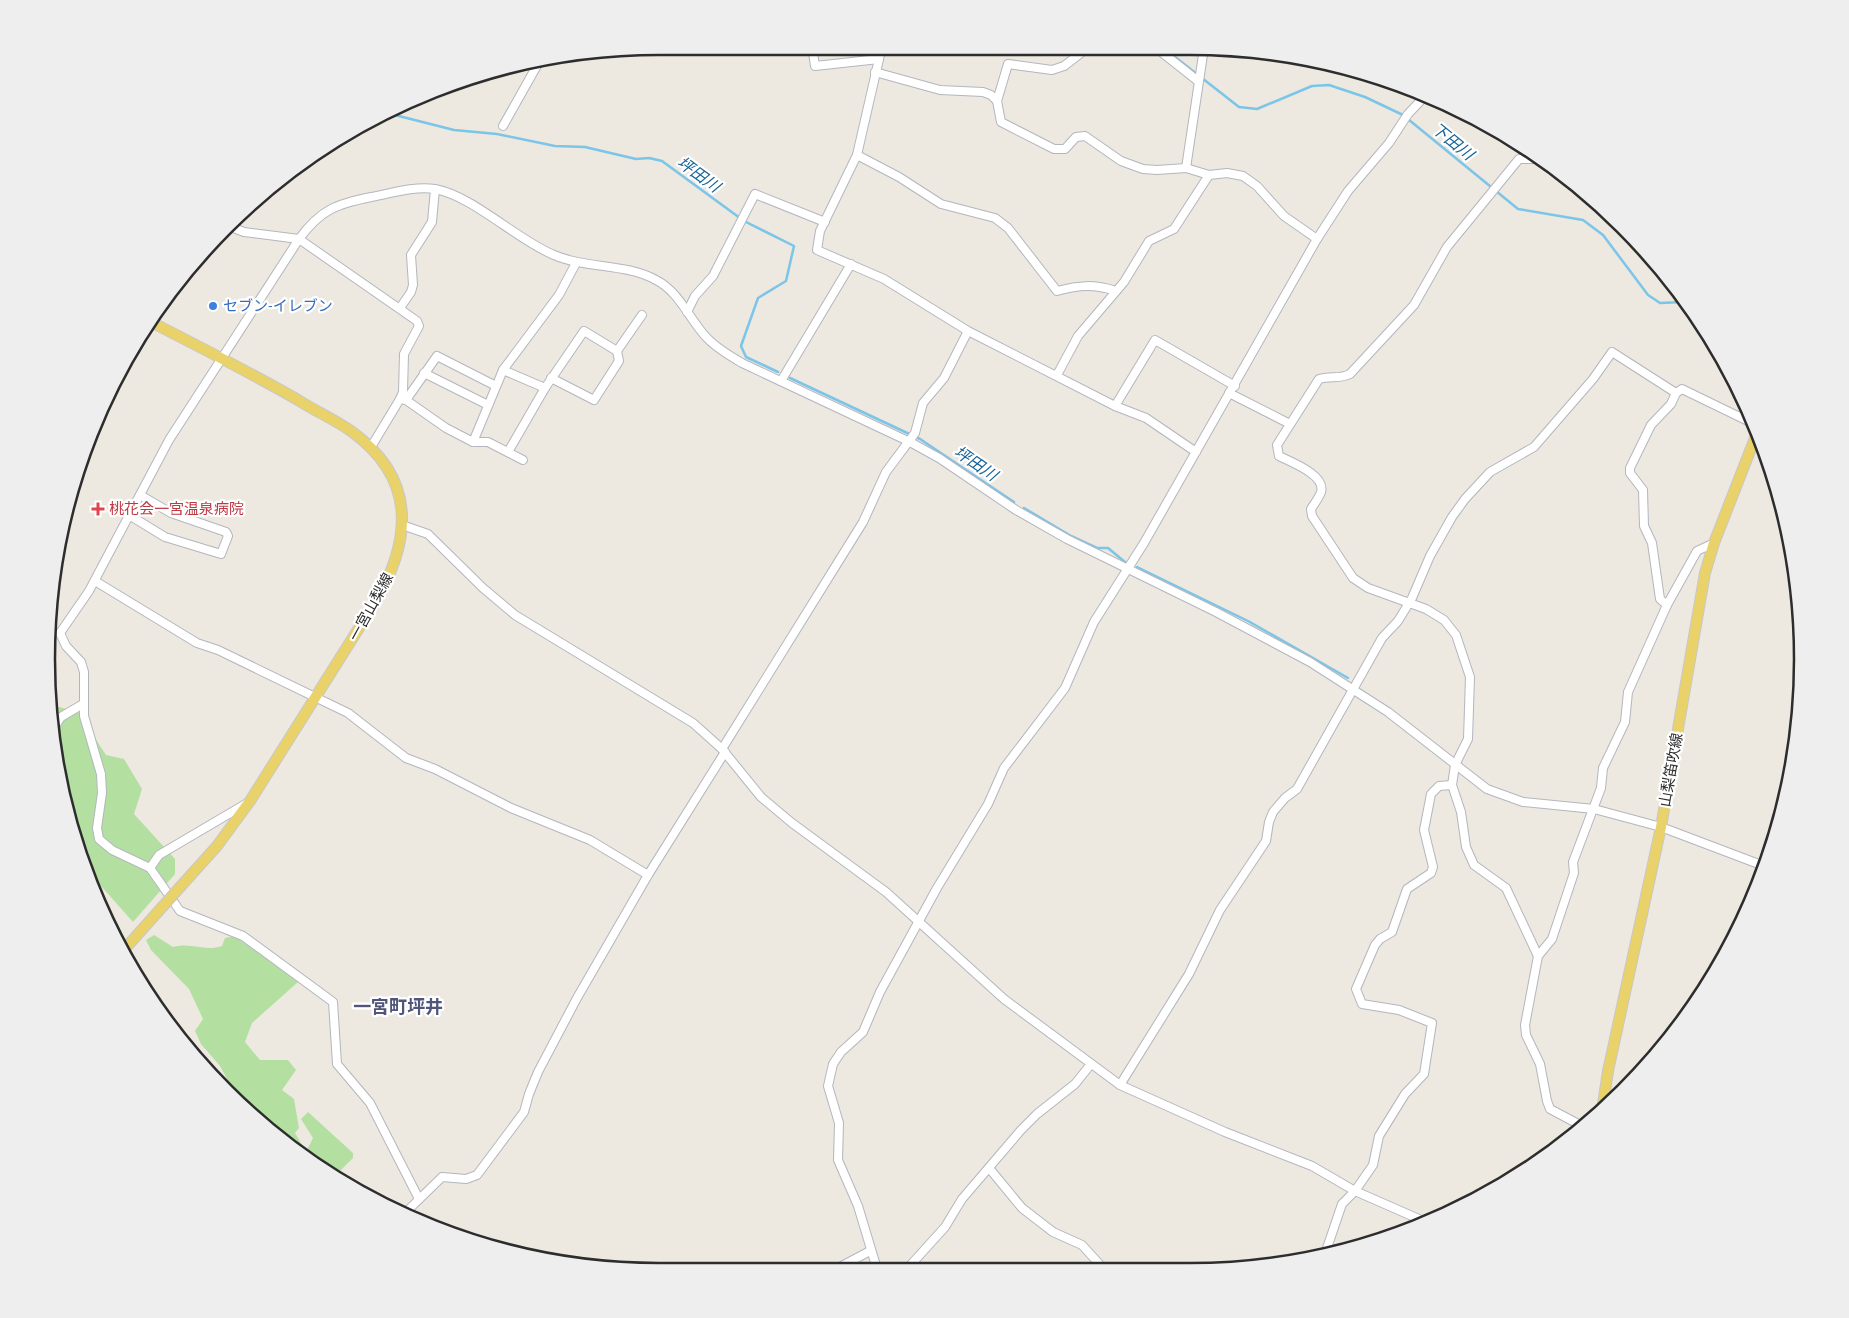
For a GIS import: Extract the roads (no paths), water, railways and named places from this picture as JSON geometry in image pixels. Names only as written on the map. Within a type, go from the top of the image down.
[{"type":"main road","name":"一宮山梨線","points":[[128,946],[217,846],[250,801],[315,696],[333,672],[387,581],[396,558],[402,525],[401,499],[397,487],[387,466],[371,447],[349,429],[156,324]]},
{"type":"main road","name":"山梨笛吹線","points":[[1604,1098],[1608,1071],[1661,827],[1699,601],[1714,543],[1753,442]]},
{"type":"street","points":[[813,55],[815,66],[879,59]]},
{"type":"street","points":[[880,55],[857,155],[820,231],[817,250],[884,279],[968,331],[1057,375],[1114,406],[1146,418],[1196,452]]},
{"type":"street","points":[[1078,55],[1064,66],[1052,70],[1008,64],[997,101],[1001,122],[1054,149],[1065,149],[1076,137],[1085,136],[1121,161],[1132,165],[1157,170],[1186,168],[1209,175],[1227,173],[1243,176],[1257,186],[1284,216],[1317,239]]},
{"type":"street","points":[[1164,55],[1198,80]]},
{"type":"street","points":[[1186,168],[1203,55]]},
{"type":"street","points":[[502,126],[535,68]]},
{"type":"street","points":[[875,72],[940,90],[983,92],[991,95],[997,101]]},
{"type":"street","points":[[875,1263],[858,1206],[838,1160],[839,1123],[829,1097],[828,1079],[837,1057],[864,1032],[880,992],[946,872],[988,804],[1004,768],[1065,688],[1094,622],[1128,568],[1229,393],[1235,386],[1317,239],[1348,191],[1421,101]]},
{"type":"street","points":[[857,155],[899,177],[941,204],[995,218],[1008,228],[1057,291],[1078,285],[1098,285],[1116,291]]},
{"type":"street","points":[[1529,159],[1519,159],[1493,190],[1447,247],[1414,305],[1350,374],[1343,378],[1330,376],[1319,379],[1277,445],[1279,456],[1306,469],[1316,477],[1321,486],[1311,509],[1312,516],[1353,578],[1368,588],[1426,609],[1444,620],[1456,635],[1470,677],[1468,739],[1455,765],[1452,785],[1461,812],[1466,847],[1474,865],[1506,888],[1538,956]]},
{"type":"street","points":[[1057,375],[1078,336],[1116,291],[1149,241],[1174,229],[1209,175]]},
{"type":"street","points":[[400,308],[411,292],[413,285],[411,255],[432,222],[435,189]]},
{"type":"street","points":[[419,1199],[370,1103],[337,1064],[333,1002],[244,936],[180,911],[150,868],[112,850],[99,839],[96,828],[102,793],[101,774],[85,722],[83,666],[66,646],[60,633],[95,581],[169,440],[193,406],[220,358],[310,223],[334,206],[406,190],[435,189],[473,207],[552,254],[576,264],[623,270],[657,280],[674,294],[708,340],[723,352],[780,381],[912,438],[1016,510],[1067,539],[1128,568],[1310,662],[1415,732],[1487,789],[1506,797],[1536,805],[1594,809],[1661,827],[1758,864]]},
{"type":"street","points":[[687,312],[696,296],[713,276],[755,194],[825,222]]},
{"type":"street","points":[[236,229],[244,232],[299,238],[418,321],[419,326],[404,354],[403,399]]},
{"type":"street","points":[[473,442],[504,370],[558,295],[576,264]]},
{"type":"street","points":[[780,381],[851,264]]},
{"type":"street","points":[[617,351],[642,315]]},
{"type":"street","points":[[508,452],[551,378],[584,331],[617,351],[619,360],[594,400],[551,378]]},
{"type":"street","points":[[409,1209],[442,1176],[466,1179],[477,1175],[524,1112],[528,1094],[542,1064],[648,875],[863,522],[886,472],[912,438],[923,403],[944,378],[968,331]]},
{"type":"street","points":[[1114,406],[1155,340],[1235,386]]},
{"type":"street","points":[[1120,1085],[1189,974],[1220,910],[1266,841],[1269,822],[1273,812],[1285,798],[1297,789],[1382,638],[1398,621],[1408,604],[1430,556],[1452,517],[1465,499],[1490,472],[1534,447],[1593,379],[1612,352],[1676,393]]},
{"type":"street","points":[[371,447],[403,399],[437,356],[496,386]]},
{"type":"street","points":[[504,370],[545,388]]},
{"type":"street","points":[[424,373],[488,405]]},
{"type":"street","points":[[1667,605],[1660,599],[1652,542],[1644,526],[1643,490],[1630,473],[1630,468],[1651,425],[1671,404],[1676,393],[1682,389],[1744,419]]},
{"type":"street","points":[[1229,393],[1290,424]]},
{"type":"street","points":[[403,399],[446,428],[473,442],[488,442],[523,460]]},
{"type":"street","points":[[129,515],[165,537],[221,554],[228,536],[226,532],[171,513],[140,495]]},
{"type":"street","points":[[402,525],[428,534],[483,588],[515,615],[693,723],[724,750],[761,798],[886,892],[1004,999],[1120,1085],[1225,1132],[1312,1166],[1355,1191],[1416,1219]]},
{"type":"street","points":[[1576,1123],[1550,1109],[1546,1101],[1540,1064],[1526,1035],[1525,1025],[1538,956],[1552,939],[1574,873],[1573,862],[1594,809],[1604,768],[1625,722],[1628,692],[1667,605],[1697,551],[1714,543]]},
{"type":"street","points":[[95,581],[198,643],[218,650],[252,668],[315,696],[360,720],[377,737],[406,758],[435,769],[511,808],[590,840],[648,875]]},
{"type":"street","points":[[58,721],[61,717],[83,704]]},
{"type":"street","points":[[1328,1246],[1340,1209],[1373,1165],[1379,1136],[1405,1094],[1424,1074],[1432,1023],[1399,1010],[1362,1004],[1356,989],[1375,945],[1380,939],[1392,932],[1406,889],[1431,873],[1433,866],[1424,830],[1431,794],[1439,786],[1452,785]]},
{"type":"street","points":[[150,868],[159,854],[250,801]]},
{"type":"street","points":[[913,1263],[945,1226],[962,1199],[1021,1130],[1037,1114],[1070,1089],[1090,1064]]},
{"type":"street","points":[[989,1168],[1022,1208],[1053,1232],[1082,1245],[1095,1263]]},
{"type":"street","points":[[847,1263],[870,1251]]},
{"type":"waterway","name":"下田川","points":[[1173,55],[1239,107],[1257,109],[1312,86],[1329,85],[1365,97],[1403,115],[1518,209],[1583,220],[1603,235],[1648,295],[1660,303],[1677,302]]},
{"type":"waterway","name":"坪田川","points":[[396,115],[454,130],[497,134],[555,146],[585,147],[636,159],[649,158],[662,161],[744,221],[794,246],[786,281],[758,298],[741,346],[746,357],[778,372]]},
{"type":"waterway","name":"坪田川","points":[[790,378],[920,439],[1014,502]]},
{"type":"waterway","name":"坪田川","points":[[1024,508],[1071,536],[1097,548],[1108,548],[1125,562]]},
{"type":"waterway","name":"坪田川","points":[[1137,567],[1248,621],[1348,678]]},
{"type":"place","name":"セブン-イレブン","points":[[213,306]]},
{"type":"place","name":"桃花会一宮温泉病院","points":[[98,509]]},
{"type":"district","name":"一宮町坪井","points":[[398,1007]]}]
